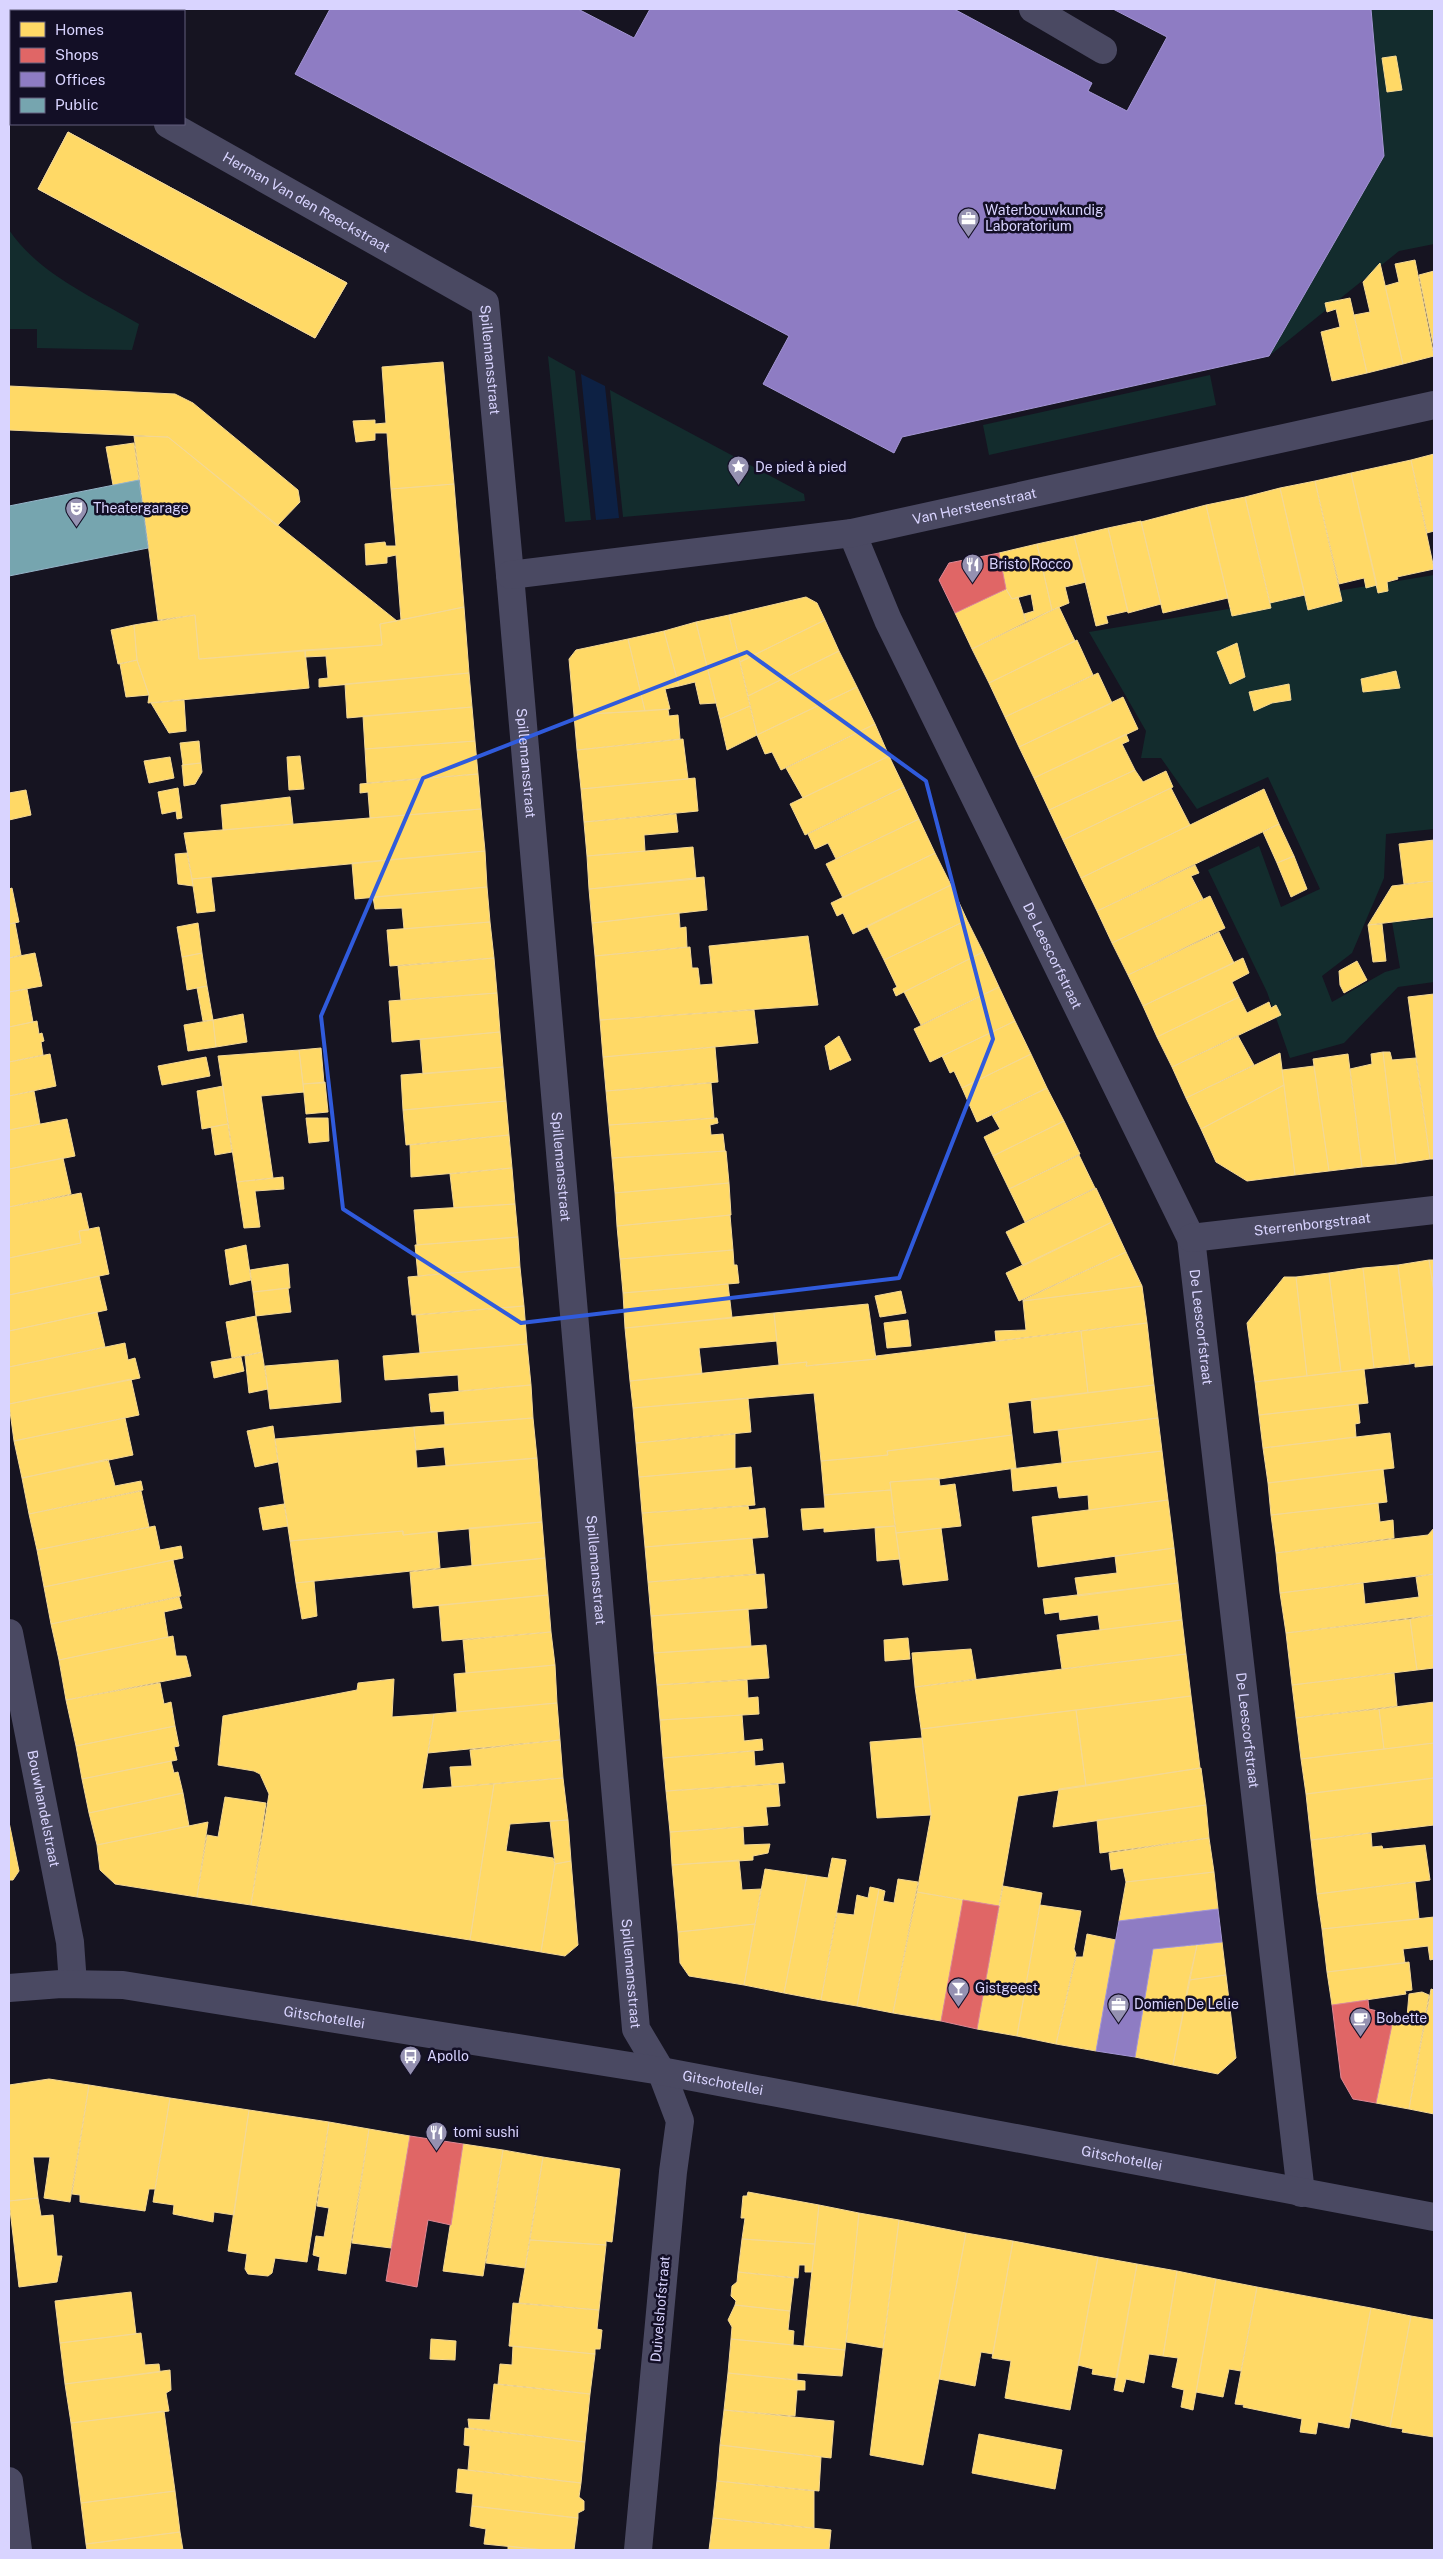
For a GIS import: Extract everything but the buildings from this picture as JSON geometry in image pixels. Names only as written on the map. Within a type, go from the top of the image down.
[{"type":"street","points":[[1033,9],[1103,50]]},
{"type":"street","name":"Herman Van den Reeckstraat","points":[[170,125],[444,280]]},
{"type":"street","name":"Spillemansstraat","points":[[444,280],[485,303],[636,2029],[661,2071]]},
{"type":"street","name":"Van Hersteenstraat","points":[[510,575],[852,533],[1434,404]]},
{"type":"street","name":"De Leescorfstraat","points":[[852,533],[888,620],[1191,1238],[1301,2194]]},
{"type":"street","name":"Sterrenborgstraat","points":[[1191,1238],[1434,1210]]},
{"type":"street","name":"Bouwhandelstraat","points":[[9,1633],[70,1942],[73,1984]]},
{"type":"street","name":"Gitschotellei","points":[[9,1988],[73,1984],[123,1985],[661,2071],[1301,2194],[1434,2217]]},
{"type":"street","name":"Duivelshofstraat","points":[[638,2550],[672,2182],[680,2121],[661,2071]]},
{"type":"street","points":[[9,2481],[17,2550]]},
{"type":"highlighted area","points":[[747,652],[926,781],[993,1039],[899,1278],[521,1323],[343,1209],[321,1016],[423,778]]},
{"type":"green space","points":[[1371,9],[1434,9],[1434,244],[1399,251],[1269,356],[1384,156]]},
{"type":"green space","points":[[9,230],[36,260],[68,284],[139,324],[132,350],[37,348],[37,329],[9,329]]},
{"type":"green space","points":[[548,356],[575,371],[591,520],[565,522]]},
{"type":"green space","points":[[1210,375],[1216,405],[989,455],[983,425]]},
{"type":"green space","points":[[610,390],[804,494],[805,501],[623,517]]},
{"type":"green space","points":[[1434,575],[1434,829],[1386,834],[1384,878],[1352,953],[1322,976],[1332,1002],[1385,972],[1400,968],[1392,922],[1434,919],[1434,982],[1398,987],[1344,1043],[1290,1058],[1267,992],[1208,870],[1259,846],[1281,907],[1320,889],[1268,777],[1197,809],[1161,758],[1141,758],[1146,731],[1089,632]]},
{"type":"water","points":[[581,374],[605,386],[619,518],[596,520]]},
{"type":"place","name":"Waterbouwkundig Laboratorium","points":[[969,237]]},
{"type":"place","name":"De pied à pied","points":[[739,486]]},
{"type":"place","name":"Theatergarage","points":[[77,527]]},
{"type":"place","name":"Bristo Rocco","points":[[973,583]]},
{"type":"place","name":"Gistgeest","points":[[959,2007]]},
{"type":"place","name":"Domien De Lelie","points":[[1118,2023]]},
{"type":"place","name":"Bobette","points":[[1360,2037]]},
{"type":"place","name":"Apollo","points":[[411,2075]]},
{"type":"place","name":"tomi sushi","points":[[437,2151]]}]
